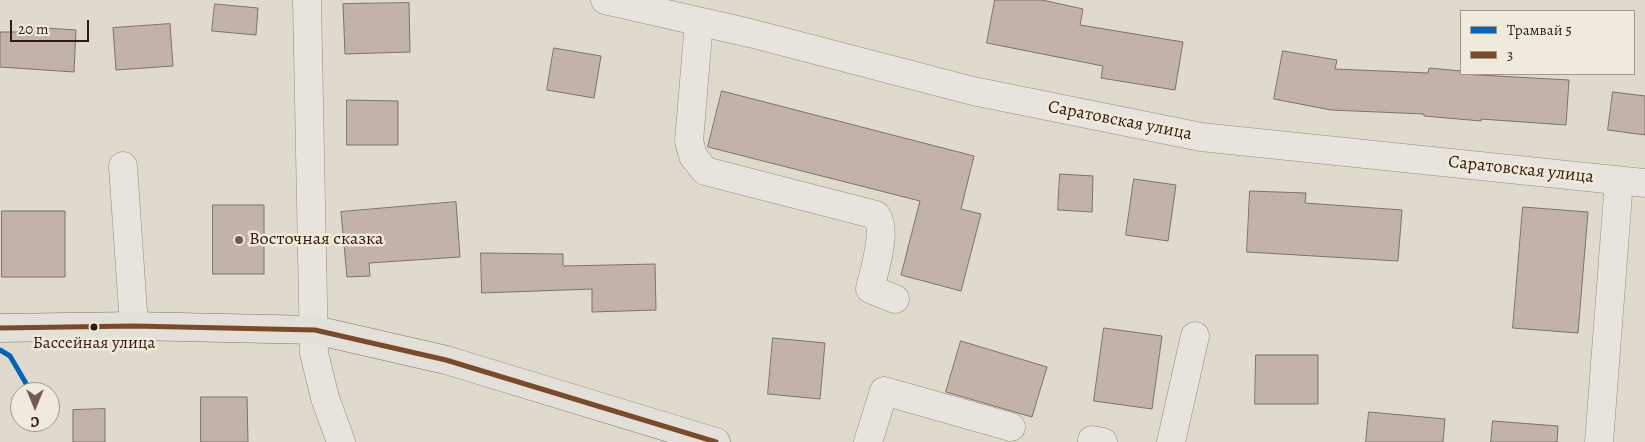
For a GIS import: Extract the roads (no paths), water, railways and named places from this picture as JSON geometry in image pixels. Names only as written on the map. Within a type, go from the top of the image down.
[{"type":"main road","points":[[0,328],[134,326],[315,330],[446,360],[716,442]]},
{"type":"street","points":[[307,0],[316,362],[325,398],[341,442]]},
{"type":"street","name":"Саратовская улица","points":[[604,0],[973,91],[1202,137],[1632,182]]},
{"type":"street","points":[[699,22],[689,141],[693,156],[705,171],[876,215],[881,222],[882,233],[870,289],[895,299]]},
{"type":"street","points":[[123,166],[134,326]]},
{"type":"street","points":[[1599,442],[1632,182]]},
{"type":"street","points":[[1171,442],[1195,336]]},
{"type":"street","points":[[868,442],[884,391],[1011,427]]},
{"type":"tram line","name":"5","points":[[0,350],[10,356],[25,382]]},
{"type":"place","name":"Восточная сказка","points":[[239,240]]},
{"type":"place","name":"Бассейная улица","points":[[94,327]]}]
